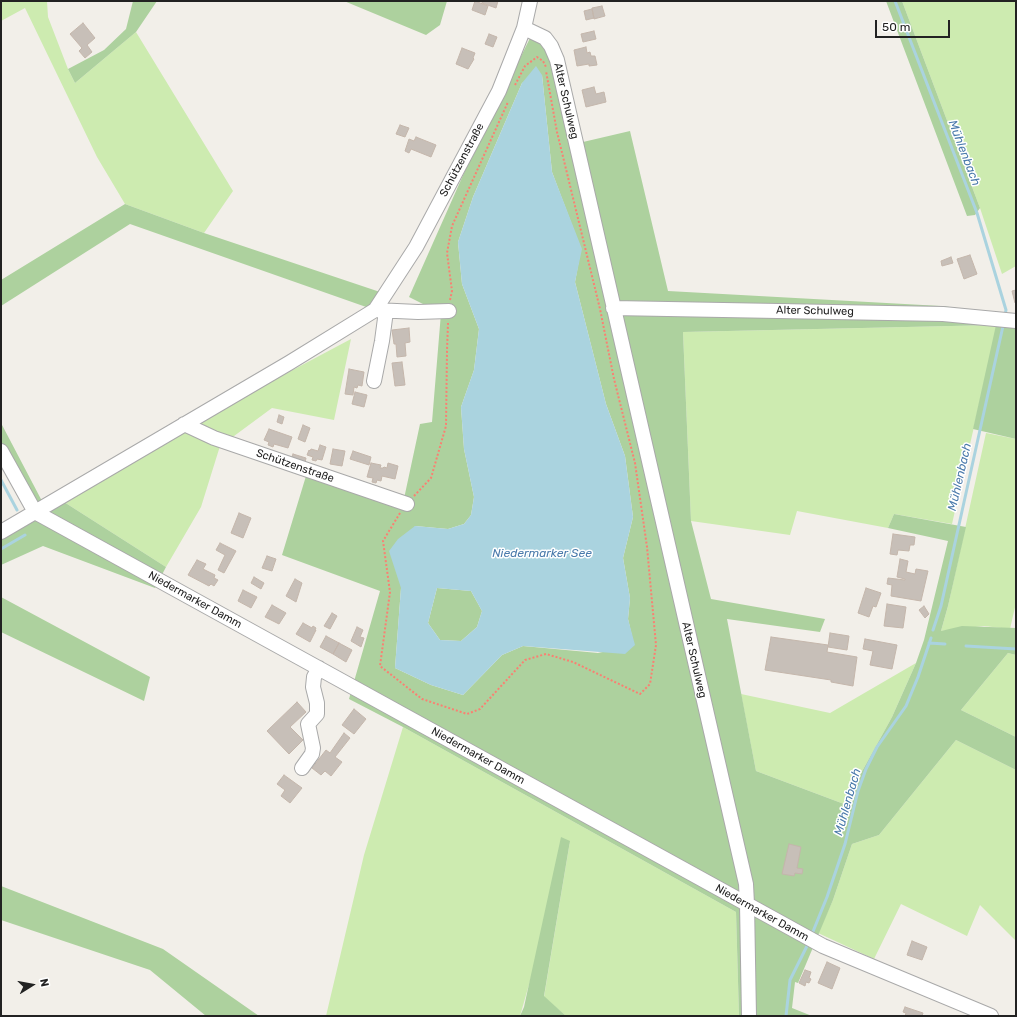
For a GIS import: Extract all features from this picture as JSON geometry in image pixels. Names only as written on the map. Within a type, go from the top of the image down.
[{"type":"street","name":"Schützenstraße","points":[[1,532],[380,311],[416,247],[499,91],[524,28],[530,1]]},
{"type":"street","name":"Alter Schulweg","points":[[524,28],[545,38],[551,46],[551,64],[613,308],[746,884],[749,1016]]},
{"type":"street","name":"Alter Schulweg","points":[[613,308],[943,314],[1016,321]]},
{"type":"street","points":[[374,382],[382,341],[380,311],[449,311]]},
{"type":"street","name":"Schützenstraße","points":[[184,424],[214,438],[407,504]]},
{"type":"street","points":[[1,451],[35,512]]},
{"type":"street","name":"Niedermarker Damm","points":[[35,512],[823,946],[991,1016]]},
{"type":"street","points":[[302,768],[312,754],[313,748],[308,724],[317,714],[317,703],[313,687],[314,677],[319,668]]},
{"type":"path","points":[[508,102],[452,226],[448,253],[452,291],[449,311],[447,350],[446,426],[431,478],[407,504],[383,541],[390,592],[380,666],[422,699],[467,714],[480,709],[525,660],[546,654],[573,662],[640,694],[650,684],[656,645],[647,547],[635,463],[614,379],[600,309],[557,132],[551,64],[537,57],[525,66],[514,88]]},
{"type":"green space","points":[[1,1],[47,1],[48,17],[75,83],[136,32],[233,191],[204,233],[125,204],[97,157],[25,8],[1,21]]},
{"type":"green space","points":[[133,1],[157,1],[136,32],[75,83],[68,69],[104,50],[126,29]]},
{"type":"green space","points":[[344,1],[447,1],[440,25],[426,35]]},
{"type":"green space","points":[[886,1],[902,1],[980,208],[975,215],[967,216]]},
{"type":"green space","points":[[902,1],[1016,1],[1016,266],[1002,274],[980,208]]},
{"type":"green space","points":[[530,38],[562,53],[583,142],[630,131],[668,291],[941,306],[1016,315],[1016,439],[973,429],[996,325],[683,332],[691,521],[711,599],[825,619],[820,632],[727,619],[756,771],[844,804],[892,717],[916,663],[924,640],[948,541],[888,528],[894,514],[966,527],[941,631],[962,626],[1016,628],[1016,655],[1008,653],[961,710],[1016,737],[1016,770],[956,740],[879,835],[852,844],[833,900],[798,983],[795,982],[792,1008],[812,1016],[739,1016],[736,912],[403,727],[349,699],[380,591],[282,555],[306,476],[402,508],[420,424],[432,422],[441,313],[409,297],[468,164]],"holes":[[[542,75],[552,172],[581,249],[575,282],[606,404],[625,456],[633,517],[623,558],[630,598],[628,619],[634,645],[598,653],[523,646],[502,655],[463,695],[431,685],[395,668],[401,588],[415,526],[448,529],[464,524],[471,515],[474,497],[464,449],[461,407],[474,370],[479,329],[462,284],[458,242],[473,197],[522,83]]]},
{"type":"green space","points":[[125,204],[204,233],[380,292],[369,308],[130,224],[1,306],[1,280]]},
{"type":"green space","points":[[997,325],[952,524],[894,514],[888,528],[797,511],[790,535],[691,521],[683,332]]},
{"type":"green space","points":[[351,339],[334,420],[272,408],[230,439],[193,423]]},
{"type":"green space","points":[[1,423],[43,503],[25,505],[1,462]]},
{"type":"green space","points":[[186,430],[220,446],[201,507],[166,567],[64,502]]},
{"type":"green space","points":[[986,433],[1016,439],[1016,603],[1010,629],[984,626],[941,631],[948,606]]},
{"type":"green space","points":[[64,502],[166,567],[155,588],[43,546],[1,565],[1,540]]},
{"type":"green space","points":[[437,588],[471,591],[482,611],[477,627],[461,641],[440,640],[428,623]]},
{"type":"green space","points":[[1,597],[150,677],[144,701],[1,632]]},
{"type":"green space","points":[[1008,653],[1016,655],[1016,737],[961,710]]},
{"type":"green space","points":[[916,663],[892,717],[844,804],[756,771],[741,694],[830,713]]},
{"type":"green space","points":[[403,727],[736,912],[739,1016],[566,1016],[544,997],[570,841],[520,1016],[326,1016],[364,855]]},
{"type":"green space","points":[[956,740],[1016,770],[1016,941],[980,905],[967,936],[901,904],[874,959],[818,933],[833,900],[852,844],[879,835]]},
{"type":"green space","points":[[561,837],[570,841],[544,996],[566,1016],[520,1016],[524,1007]]},
{"type":"green space","points":[[1,886],[163,949],[259,1016],[206,1016],[150,970],[1,920]]},
{"type":"water","name":"Niedermarker See","points":[[536,66],[542,75],[552,172],[582,249],[575,282],[606,404],[625,456],[633,517],[623,558],[630,598],[628,619],[635,645],[625,654],[523,646],[502,655],[463,695],[431,685],[395,668],[401,588],[389,551],[398,539],[415,526],[448,529],[464,524],[471,515],[474,497],[464,449],[461,407],[474,370],[479,329],[462,284],[458,242],[473,197],[522,83]],"holes":[[[437,588],[471,591],[482,611],[477,627],[461,641],[440,640],[428,623]]]},
{"type":"building","points":[[475,1],[488,6],[485,15],[472,10]]},
{"type":"building","points":[[482,1],[498,1],[496,8],[482,3]]},
{"type":"building","points":[[602,6],[605,16],[594,19],[592,8]]},
{"type":"building","points":[[592,9],[594,18],[586,20],[584,11]]},
{"type":"building","points":[[83,23],[95,38],[87,45],[92,52],[85,58],[79,51],[82,48],[70,34]]},
{"type":"building","points":[[594,31],[596,39],[583,42],[581,34]]},
{"type":"building","points":[[489,34],[497,37],[493,47],[485,44]]},
{"type":"building","points":[[586,47],[587,53],[590,52],[591,56],[595,56],[597,65],[589,66],[589,64],[577,66],[574,50]]},
{"type":"building","points":[[462,48],[475,53],[474,59],[468,69],[456,64]]},
{"type":"building","points":[[594,87],[596,94],[604,92],[606,102],[586,107],[582,90]]},
{"type":"building","points":[[400,125],[409,128],[405,137],[396,134]]},
{"type":"building","points":[[416,137],[436,145],[431,157],[411,149],[409,153],[405,151],[409,139],[414,141]]},
{"type":"building","points":[[970,255],[977,274],[964,279],[957,259]]},
{"type":"building","points":[[951,257],[953,263],[942,266],[941,261]]},
{"type":"building","points":[[1016,290],[1016,303],[1015,303],[1012,291]]},
{"type":"building","points":[[409,328],[410,342],[405,343],[406,356],[397,357],[396,344],[394,344],[392,330]]},
{"type":"building","points":[[402,362],[405,385],[395,386],[392,363]]},
{"type":"building","points":[[349,369],[364,372],[362,386],[358,385],[357,388],[354,387],[353,395],[345,394]]},
{"type":"building","points":[[355,392],[367,395],[364,407],[352,404]]},
{"type":"building","points":[[279,415],[284,417],[282,424],[277,422]]},
{"type":"building","points":[[303,425],[310,428],[305,442],[298,439]]},
{"type":"building","points":[[269,429],[292,437],[288,448],[274,444],[273,447],[268,445],[269,442],[264,440]]},
{"type":"building","points":[[320,445],[326,447],[322,460],[312,460],[313,457],[307,455],[309,450],[310,451],[311,449],[318,451]]},
{"type":"building","points":[[333,449],[345,451],[342,466],[330,464]]},
{"type":"building","points":[[353,451],[371,457],[369,465],[350,459]]},
{"type":"building","points":[[293,454],[306,458],[305,463],[291,459]]},
{"type":"building","points":[[371,463],[381,465],[380,468],[387,468],[388,463],[398,466],[395,479],[382,476],[381,481],[377,480],[376,483],[372,482],[373,478],[367,477]]},
{"type":"building","points":[[239,513],[251,518],[243,538],[231,533]]},
{"type":"building","points":[[893,534],[915,537],[914,545],[910,545],[909,551],[898,550],[897,555],[890,554]]},
{"type":"building","points":[[220,543],[236,551],[224,573],[218,570],[225,555],[216,550]]},
{"type":"building","points":[[267,556],[276,559],[272,571],[262,568]]},
{"type":"building","points":[[900,559],[908,561],[906,572],[915,574],[916,569],[928,571],[921,601],[891,596],[892,585],[887,584],[888,578],[905,580],[897,577]]},
{"type":"building","points":[[197,560],[206,564],[203,569],[215,575],[214,578],[218,580],[214,586],[211,584],[209,586],[188,575]]},
{"type":"building","points":[[254,577],[264,583],[261,589],[251,583]]},
{"type":"building","points":[[295,579],[302,583],[296,602],[286,596]]},
{"type":"building","points":[[866,588],[881,593],[876,607],[873,606],[869,617],[858,613]]},
{"type":"building","points":[[243,590],[257,597],[251,608],[238,601]]},
{"type":"building","points":[[887,604],[906,607],[903,628],[884,626]]},
{"type":"building","points":[[272,605],[286,613],[279,624],[265,617]]},
{"type":"building","points":[[924,606],[929,614],[925,618],[919,610]]},
{"type":"building","points":[[332,613],[337,616],[330,629],[324,626]]},
{"type":"building","points":[[303,623],[312,628],[313,626],[316,628],[310,642],[296,634]]},
{"type":"building","points":[[357,627],[363,630],[360,637],[364,638],[361,647],[351,641]]},
{"type":"building","points":[[830,633],[849,636],[847,650],[828,647]]},
{"type":"building","points":[[326,636],[339,643],[333,654],[320,647]]},
{"type":"building","points":[[771,637],[828,645],[827,652],[857,657],[853,686],[831,682],[831,680],[765,670]]},
{"type":"building","points":[[865,639],[897,645],[892,669],[870,665],[873,651],[863,649]]},
{"type":"building","points":[[339,643],[352,650],[346,662],[333,654]]},
{"type":"building","points":[[297,702],[306,712],[290,727],[303,740],[289,754],[267,731]]},
{"type":"building","points":[[354,709],[366,719],[354,734],[342,725]]},
{"type":"building","points":[[344,733],[350,738],[335,757],[342,762],[331,776],[325,771],[321,775],[312,768],[326,750],[330,753]]},
{"type":"building","points":[[284,775],[302,788],[290,803],[281,796],[285,790],[277,784]]},
{"type":"building","points":[[789,844],[801,847],[797,868],[803,869],[802,874],[795,873],[794,876],[782,874]]},
{"type":"building","points":[[912,941],[927,947],[922,960],[907,955]]},
{"type":"building","points":[[827,962],[840,968],[832,989],[818,983]]},
{"type":"building","points":[[805,970],[811,972],[809,978],[811,979],[809,983],[806,982],[805,986],[799,983]]},
{"type":"building","points":[[905,1007],[923,1013],[922,1016],[905,1016],[906,1013],[903,1012]]},
{"type":"waterway","name":"Mühlenbach","points":[[895,1],[977,213],[1006,310],[1005,315]]},
{"type":"waterway","name":"Mühlenbach","points":[[933,630],[941,606],[1003,326]]},
{"type":"waterway","points":[[1,480],[17,510]]},
{"type":"waterway","points":[[1,549],[25,535]]},
{"type":"waterway","name":"Mühlenbach","points":[[812,934],[827,897],[845,844],[858,791],[866,769],[877,747],[906,706],[918,677],[931,638]]},
{"type":"waterway","points":[[929,643],[945,644]]},
{"type":"waterway","points":[[966,646],[1016,649]]},
{"type":"waterway","name":"Mühlenbach","points":[[786,1016],[790,980],[807,946]]}]
